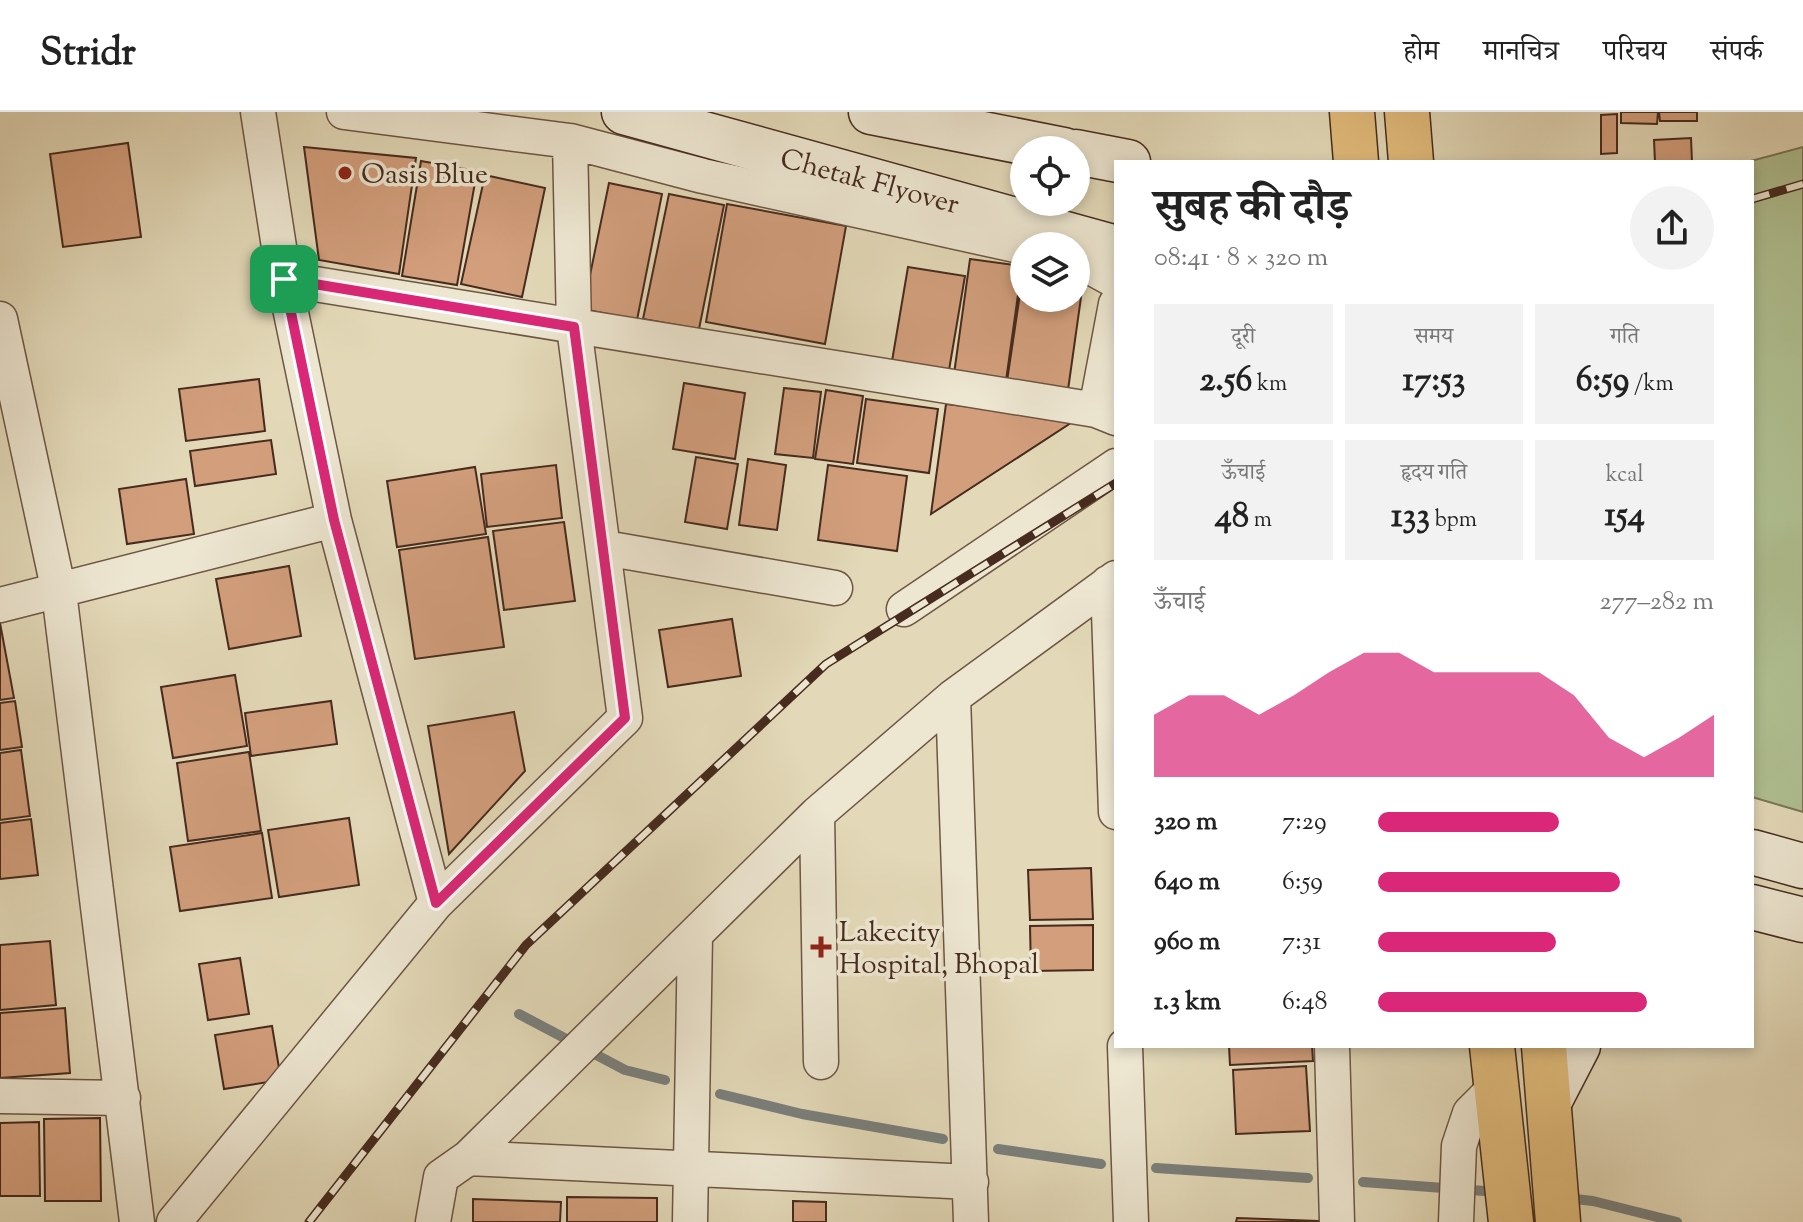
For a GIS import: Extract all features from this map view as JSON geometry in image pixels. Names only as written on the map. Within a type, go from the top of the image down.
[{"type":"main road","name":"Chetak Flyover","points":[[624,112],[1114,247]]},
{"type":"main road","points":[[871,112],[1010,139]]},
{"type":"main road","points":[[1352,112],[1356,160]]},
{"type":"main road","points":[[1407,112],[1411,160]]},
{"type":"main road","points":[[1090,155],[1118,160]]},
{"type":"main road","points":[[1754,853],[1803,866]]},
{"type":"main road","points":[[1754,908],[1803,920]]},
{"type":"main road","points":[[1544,1048],[1558,1222]]},
{"type":"main road","points":[[1551,1122],[1577,1048]]},
{"type":"main road","points":[[1494,1066],[1511,1222]]},
{"type":"street","points":[[258,112],[284,279],[334,520],[436,903]]},
{"type":"street","points":[[344,112],[570,141],[703,176],[1010,244]]},
{"type":"street","points":[[174,1222],[436,903],[625,718],[574,327],[570,141]]},
{"type":"street","points":[[1090,267],[1114,280]]},
{"type":"street","points":[[284,279],[1106,414],[1114,326]]},
{"type":"street","points":[[0,319],[59,592],[137,1222]]},
{"type":"street","points":[[904,609],[1114,467]]},
{"type":"street","points":[[0,605],[334,520]]},
{"type":"street","points":[[605,548],[835,588]]},
{"type":"street","points":[[433,1222],[441,1177],[468,1158],[817,814],[953,697],[1112,581]]},
{"type":"street","points":[[1112,581],[1114,696]]},
{"type":"street","points":[[953,697],[971,1222]]},
{"type":"street","points":[[817,814],[821,1062]]},
{"type":"street","points":[[690,1222],[695,936]]},
{"type":"street","points":[[1125,1048],[1131,1222]]},
{"type":"street","points":[[1332,1048],[1337,1222]]},
{"type":"street","points":[[1456,1217],[1459,1146],[1470,1113],[1494,1066]]},
{"type":"street","points":[[0,1096],[123,1098]]},
{"type":"street","points":[[468,1158],[971,1182]]},
{"type":"green space","points":[[1803,147],[1803,812],[1754,798],[1754,160]]},
{"type":"building","points":[[1621,112],[1658,112],[1657,124],[1621,123]]},
{"type":"building","points":[[1659,112],[1697,112],[1697,121],[1660,121]]},
{"type":"building","points":[[1617,114],[1617,153],[1601,154],[1601,115]]},
{"type":"building","points":[[1691,138],[1692,160],[1655,160],[1654,140]]},
{"type":"building","points":[[128,143],[141,237],[63,247],[50,154]]},
{"type":"building","points":[[304,147],[416,158],[399,274],[319,260]]},
{"type":"building","points":[[421,161],[477,171],[457,285],[402,276]]},
{"type":"building","points":[[485,175],[545,188],[522,297],[461,284]]},
{"type":"building","points":[[609,183],[662,194],[637,320],[583,309]]},
{"type":"building","points":[[669,194],[724,205],[699,329],[643,319]]},
{"type":"building","points":[[727,204],[846,226],[825,344],[706,322]]},
{"type":"building","points":[[970,259],[1010,264],[1010,312],[1016,312],[1006,381],[954,374]]},
{"type":"building","points":[[908,267],[965,276],[948,376],[891,367]]},
{"type":"building","points":[[1017,312],[1079,312],[1068,390],[1007,381]]},
{"type":"building","points":[[259,379],[265,431],[186,441],[179,389]]},
{"type":"building","points":[[684,383],[745,393],[735,459],[673,449]]},
{"type":"building","points":[[784,388],[821,392],[813,458],[775,454]]},
{"type":"building","points":[[826,390],[863,396],[853,464],[815,459]]},
{"type":"building","points":[[866,399],[938,409],[929,473],[857,463]]},
{"type":"building","points":[[946,404],[1077,419],[931,514]]},
{"type":"building","points":[[271,440],[276,474],[195,486],[190,451]]},
{"type":"building","points":[[696,457],[738,464],[727,529],[685,522]]},
{"type":"building","points":[[748,459],[786,465],[777,530],[739,525]]},
{"type":"building","points":[[556,465],[562,518],[487,527],[481,474]]},
{"type":"building","points":[[828,465],[907,476],[897,551],[818,540]]},
{"type":"building","points":[[475,467],[486,534],[397,547],[387,481]]},
{"type":"building","points":[[186,479],[194,534],[127,544],[119,489]]},
{"type":"building","points":[[564,522],[575,601],[504,610],[493,531]]},
{"type":"building","points":[[488,537],[504,647],[415,659],[399,550]]},
{"type":"building","points":[[289,566],[301,636],[229,649],[216,579]]},
{"type":"building","points":[[732,619],[741,676],[668,687],[659,630]]},
{"type":"building","points":[[0,623],[14,698],[0,700]]},
{"type":"building","points":[[235,675],[247,746],[173,758],[161,687]]},
{"type":"building","points":[[15,701],[22,747],[0,750],[0,703]]},
{"type":"building","points":[[331,701],[337,744],[251,756],[245,713]]},
{"type":"building","points":[[514,712],[525,771],[449,854],[428,726]]},
{"type":"building","points":[[21,750],[30,816],[0,820],[0,753]]},
{"type":"building","points":[[249,752],[261,831],[188,841],[177,763]]},
{"type":"building","points":[[349,818],[359,885],[279,897],[268,830]]},
{"type":"building","points":[[31,819],[38,875],[0,879],[0,823]]},
{"type":"building","points":[[262,833],[272,898],[180,911],[170,847]]},
{"type":"building","points":[[1091,868],[1093,919],[1030,920],[1028,870]]},
{"type":"building","points":[[1093,925],[1093,970],[1031,971],[1030,926]]},
{"type":"building","points":[[50,941],[56,1005],[0,1010],[0,945]]},
{"type":"building","points":[[240,958],[249,1014],[208,1020],[199,964]]},
{"type":"building","points":[[65,1008],[70,1073],[0,1078],[0,1013]]},
{"type":"building","points":[[272,1026],[281,1080],[224,1089],[215,1035]]},
{"type":"building","points":[[1229,1048],[1312,1048],[1313,1061],[1230,1065]]},
{"type":"building","points":[[1306,1066],[1310,1131],[1236,1134],[1233,1070]]},
{"type":"building","points":[[100,1118],[101,1201],[45,1201],[44,1119]]},
{"type":"building","points":[[39,1122],[40,1196],[0,1196],[0,1123]]},
{"type":"building","points":[[567,1197],[657,1198],[657,1222],[567,1222]]},
{"type":"building","points":[[473,1199],[561,1202],[560,1222],[473,1222]]},
{"type":"building","points":[[793,1201],[826,1202],[826,1222],[793,1222]]},
{"type":"building","points":[[1237,1218],[1318,1221],[1318,1222],[1236,1222]]},
{"type":"waterway","points":[[519,1014],[625,1070],[665,1080]]},
{"type":"waterway","points":[[720,1094],[802,1114],[943,1139]]},
{"type":"waterway","points":[[998,1149],[1101,1164]]},
{"type":"waterway","points":[[1156,1168],[1308,1178]]},
{"type":"waterway","points":[[1363,1182],[1498,1192]]},
{"type":"waterway","points":[[1566,1198],[1593,1201],[1677,1222]]},
{"type":"railway","points":[[1754,198],[1803,184]]},
{"type":"railway","points":[[309,1222],[526,945],[826,664],[1114,484]]},
{"type":"place","name":"Oasis Blue","points":[[345,173]]},
{"type":"place","name":"Lakecity Hospital, Bhopal","points":[[821,947]]},
{"type":"route","points":[[284,279],[574,327],[625,718],[436,903],[334,520],[284,279]]}]
